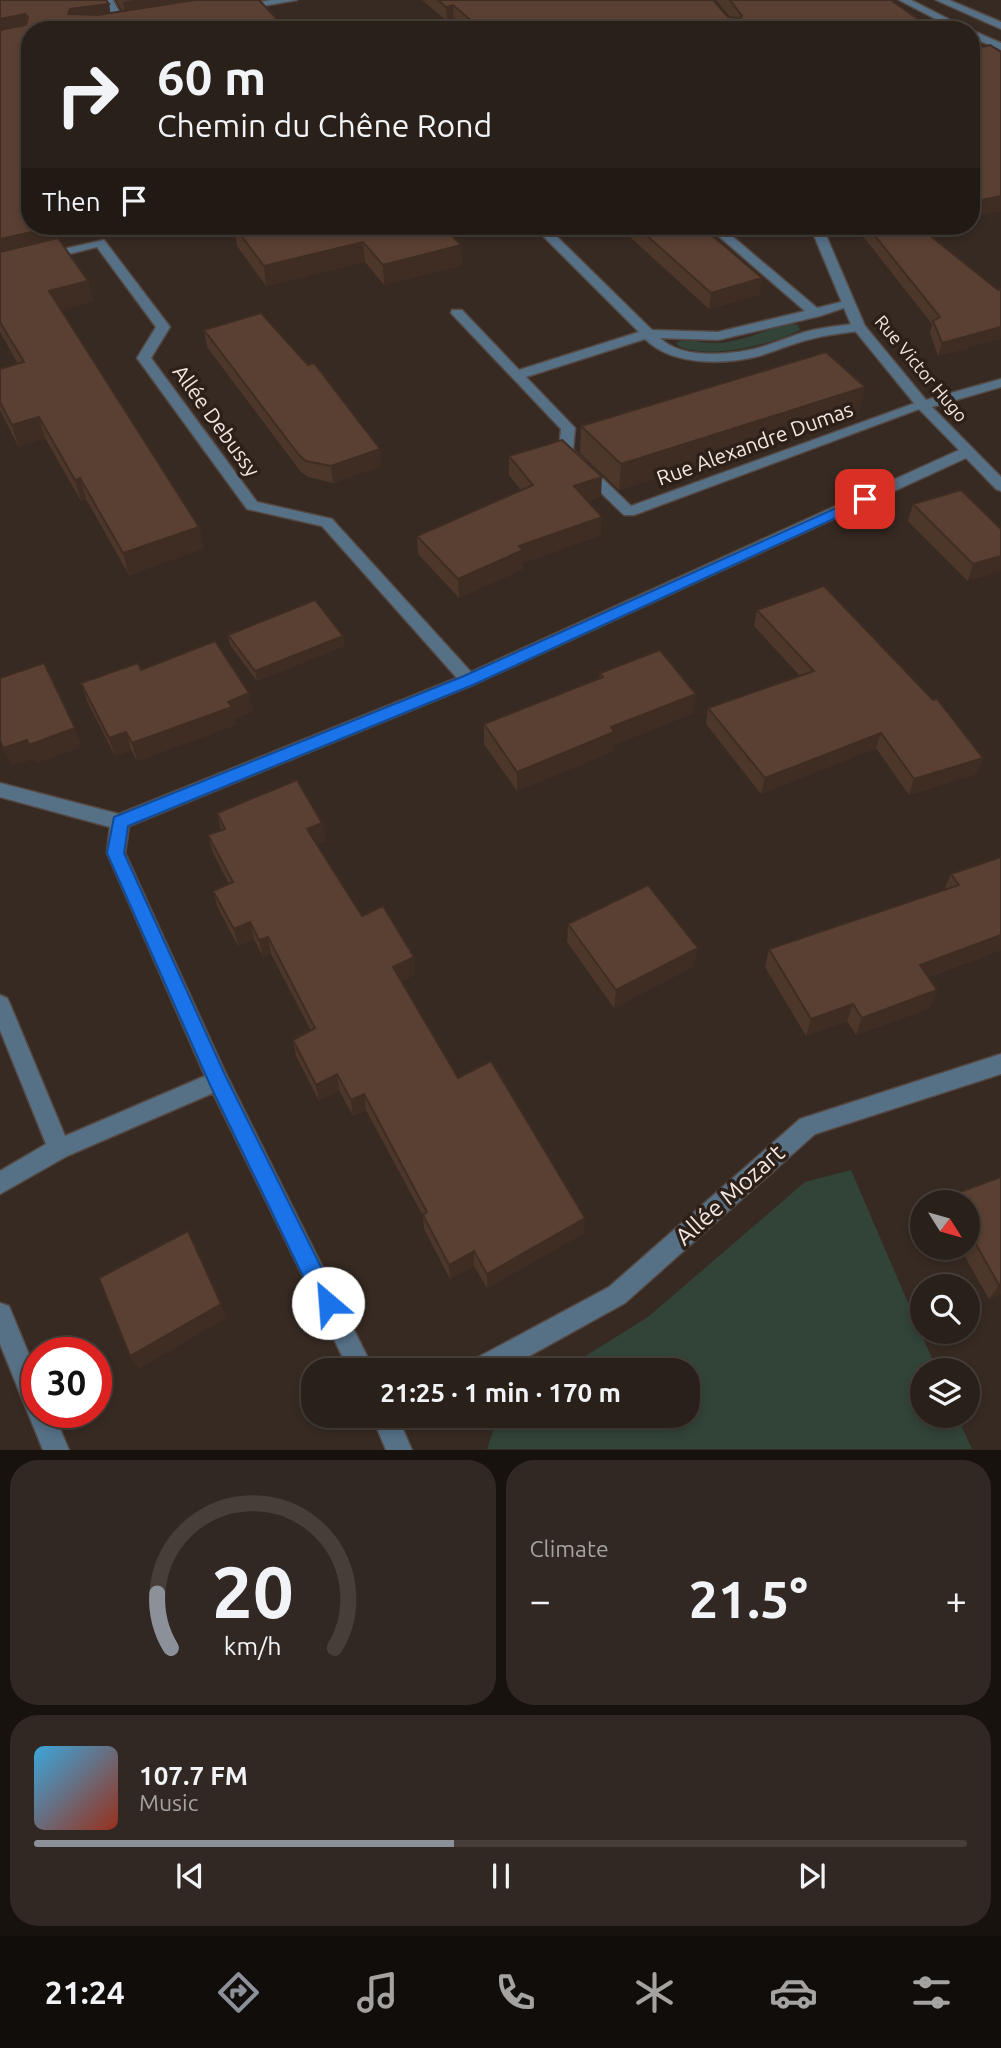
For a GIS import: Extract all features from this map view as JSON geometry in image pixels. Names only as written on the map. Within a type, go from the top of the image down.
[{"type":"street","points":[[108,0],[119,21]]},
{"type":"street","points":[[226,9],[292,0]]},
{"type":"street","points":[[904,0],[947,21]]},
{"type":"street","points":[[941,0],[1001,26]]},
{"type":"street","points":[[980,37],[1001,47]]},
{"type":"street","points":[[548,235],[660,346],[684,354],[715,358],[755,353],[809,335],[859,327]]},
{"type":"street","points":[[724,235],[815,313]]},
{"type":"street","name":"Rue Victor Hugo","points":[[820,235],[859,327],[923,405],[1001,486]]},
{"type":"street","name":"Allée Debussy","points":[[0,267],[100,243],[163,327],[144,358],[252,506],[327,522],[469,680]]},
{"type":"street","points":[[457,313],[517,375],[647,334],[718,336],[849,304]]},
{"type":"street","name":"Rue Alexandre Dumas","points":[[517,375],[568,428],[566,451],[629,512],[923,405],[1001,383]]},
{"type":"street","points":[[0,790],[120,822],[469,680],[967,452]]},
{"type":"street","points":[[120,822],[116,853],[218,1081],[356,1358]]},
{"type":"street","points":[[0,1004],[59,1149]]},
{"type":"street","name":"Allée Mozart","points":[[502,1358],[617,1296],[808,1126],[1001,1064]]},
{"type":"street","points":[[0,1183],[59,1149],[218,1081]]},
{"type":"street","points":[[0,1315],[21,1366]]},
{"type":"street","points":[[47,1428],[56,1450]]},
{"type":"street","points":[[392,1428],[399,1450]]},
{"type":"green space","points":[[788,323],[798,325],[800,330],[756,346],[705,352],[677,345],[677,342],[687,340],[726,342]]},
{"type":"green space","points":[[851,1170],[910,1307],[910,1344],[926,1344],[932,1358],[910,1358],[910,1428],[962,1428],[972,1449],[487,1449],[494,1428],[700,1428],[700,1358],[582,1358],[648,1317],[805,1182]]},
{"type":"building","points":[[0,0],[106,0],[109,4],[70,9],[68,14],[98,15],[195,0],[259,0],[279,21],[27,21],[25,14],[0,19]]},
{"type":"building","points":[[438,0],[713,0],[728,17],[740,18],[742,16],[730,0],[891,0],[920,21],[472,21],[453,5],[446,7]]},
{"type":"building","points":[[21,26],[21,234],[0,239],[0,30]]},
{"type":"building","points":[[990,45],[1001,52],[1001,196],[980,200],[980,48]]},
{"type":"building","points":[[241,235],[452,235],[461,245],[383,265],[363,242],[264,266]]},
{"type":"building","points":[[646,235],[712,235],[762,278],[711,293]]},
{"type":"building","points":[[874,235],[929,235],[998,290],[1001,289],[1001,327],[942,343],[933,321],[940,317]]},
{"type":"building","points":[[58,238],[88,281],[49,291],[199,527],[123,553],[80,478],[75,480],[39,417],[12,425],[0,402],[0,369],[24,362],[0,322],[0,252]]},
{"type":"building","points":[[261,313],[308,365],[314,363],[380,449],[331,466],[306,461],[299,455],[204,330]]},
{"type":"building","points":[[826,352],[865,387],[621,464],[581,426]]},
{"type":"building","points":[[562,440],[602,477],[574,486],[602,517],[519,546],[523,550],[458,579],[417,536],[533,485],[509,456]]},
{"type":"building","points":[[961,490],[1001,529],[1001,556],[973,564],[913,504]]},
{"type":"building","points":[[824,586],[933,700],[937,699],[983,758],[914,779],[881,733],[765,778],[708,708],[814,671],[757,610]]},
{"type":"building","points":[[315,600],[343,636],[255,671],[228,635]]},
{"type":"building","points":[[215,641],[249,693],[228,702],[232,707],[132,743],[126,732],[109,738],[81,683],[138,663],[141,670]]},
{"type":"building","points":[[660,650],[696,694],[611,727],[614,732],[517,772],[484,724],[603,677],[600,673]]},
{"type":"building","points":[[44,663],[75,728],[29,745],[27,740],[3,748],[0,740],[0,678]]},
{"type":"building","points":[[297,780],[322,823],[307,829],[362,916],[383,906],[414,957],[393,967],[458,1078],[491,1061],[585,1218],[487,1274],[474,1251],[449,1265],[423,1215],[427,1212],[364,1094],[351,1100],[337,1074],[316,1085],[293,1040],[315,1028],[268,937],[259,940],[250,922],[234,929],[213,891],[233,882],[208,835],[225,829],[217,813]]},
{"type":"building","points":[[1001,857],[1001,935],[920,965],[937,990],[862,1018],[853,1004],[811,1019],[769,949],[959,885],[951,874]]},
{"type":"building","points":[[648,885],[698,948],[616,990],[568,924]]},
{"type":"building","points":[[1001,1177],[999,1285],[980,1251],[980,1190],[965,1190]]},
{"type":"building","points":[[188,1231],[221,1304],[130,1356],[99,1278]]},
{"type":"route","points":[[328,1303],[218,1081],[116,853],[120,822],[469,680],[865,499]]}]
